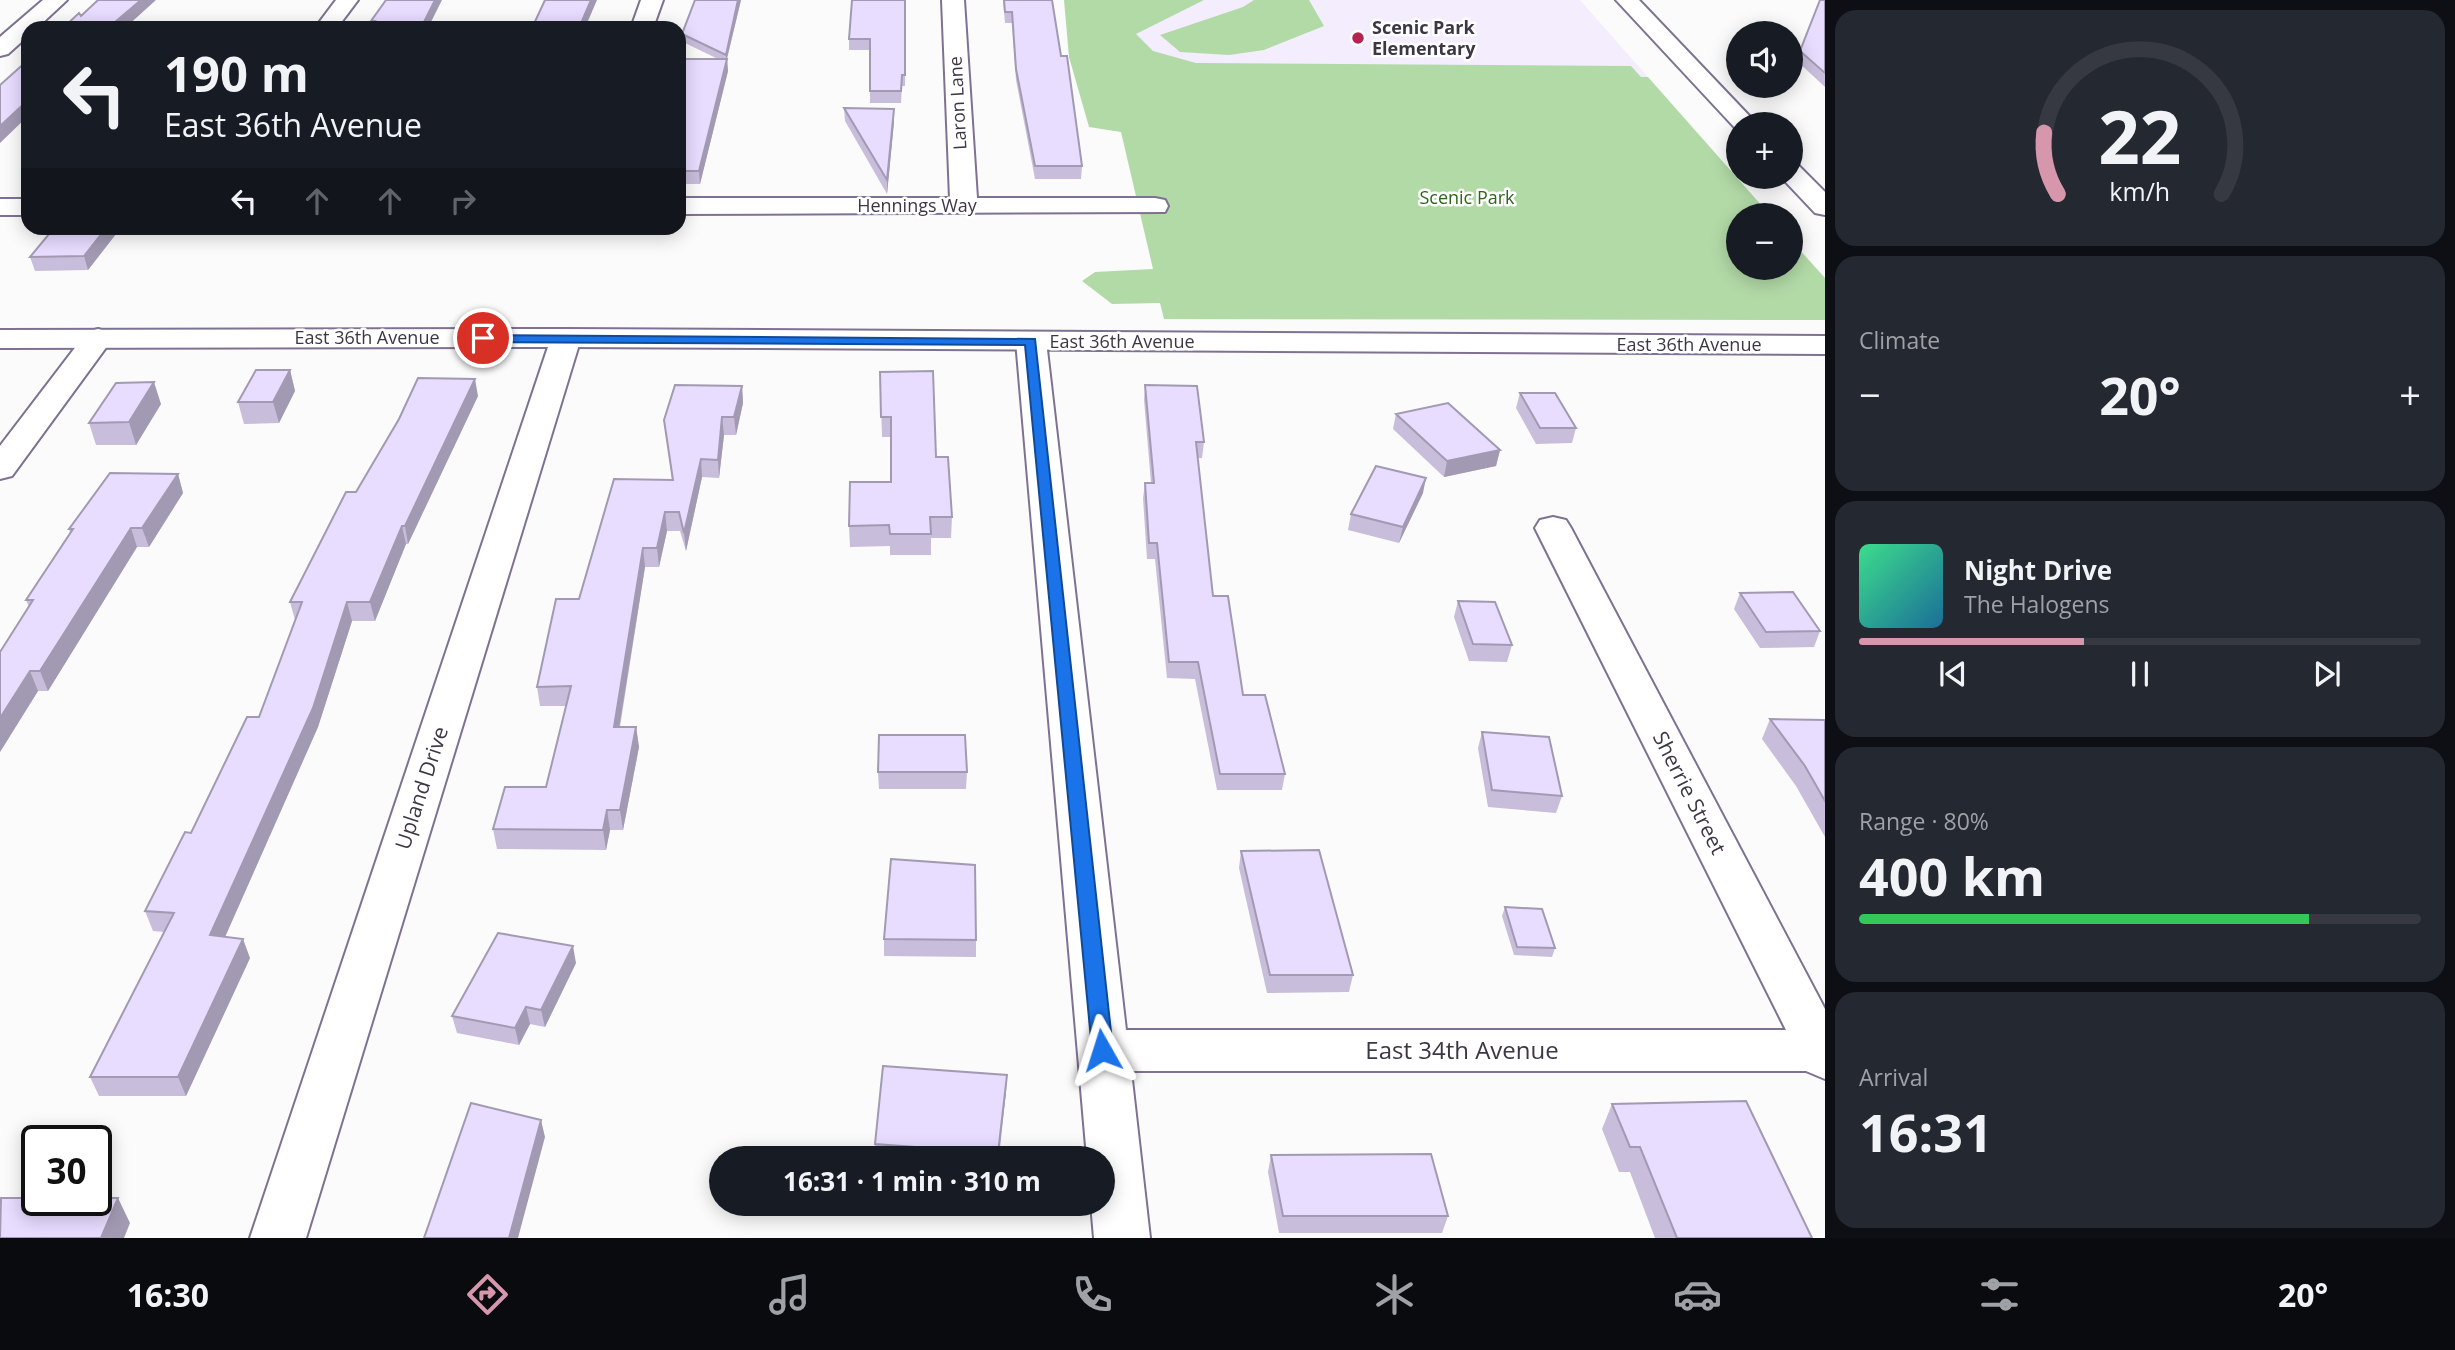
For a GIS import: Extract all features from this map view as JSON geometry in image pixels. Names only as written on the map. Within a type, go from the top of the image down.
[{"type":"street","points":[[32,21],[56,0]]},
{"type":"street","points":[[331,21],[347,0]]},
{"type":"street","points":[[644,21],[652,0]]},
{"type":"street","name":"Laron Lane","points":[[953,0],[964,207]]},
{"type":"street","points":[[1627,0],[1734,112]]},
{"type":"street","points":[[0,48],[21,30]]},
{"type":"street","points":[[1803,184],[1825,207]]},
{"type":"street","name":"Hennings Way","points":[[686,206],[1155,206]]},
{"type":"street","points":[[0,207],[21,207]]},
{"type":"street","points":[[0,469],[98,338]]},
{"type":"street","name":"East 36th Avenue","points":[[0,339],[565,338],[1825,345]]},
{"type":"street","name":"Upland Drive","points":[[278,1238],[565,338]]},
{"type":"street","points":[[1031,341],[1122,1238]]},
{"type":"street","name":"Sherrie Street","points":[[1553,528],[1823,1055]]},
{"type":"street","name":"East 34th Avenue","points":[[1102,1050],[1823,1055]]},
{"type":"shaded area","name":"Scenic Park Elementary","points":[[1095,0],[1580,0],[1648,77],[1109,76]]},
{"type":"green space","name":"Scenic Park","points":[[1064,0],[1204,0],[1136,34],[1153,51],[1196,63],[1631,66],[1641,77],[1648,77],[1726,165],[1726,189],[1747,189],[1759,203],[1726,203],[1726,280],[1803,280],[1803,253],[1825,278],[1825,320],[1164,319],[1160,303],[1112,304],[1082,281],[1095,272],[1153,269],[1121,132],[1089,127],[1069,57]]},
{"type":"green space","points":[[1254,0],[1309,0],[1324,26],[1264,50],[1229,55],[1180,52],[1160,35],[1243,7]]},
{"type":"building","points":[[98,0],[141,0],[116,21],[70,21],[79,13],[81,16]]},
{"type":"building","points":[[386,0],[435,0],[424,21],[371,21]]},
{"type":"building","points":[[545,0],[591,0],[582,21],[535,21]]},
{"type":"building","points":[[695,0],[738,0],[726,55],[686,36],[686,24]]},
{"type":"building","points":[[852,0],[905,0],[905,75],[902,75],[901,91],[870,91],[870,39],[849,39]]},
{"type":"building","points":[[1004,0],[1052,0],[1061,56],[1067,56],[1082,166],[1035,166],[1016,69],[1012,12],[1005,12]]},
{"type":"building","points":[[1820,0],[1825,0],[1825,73],[1803,54],[1803,43]]},
{"type":"building","points":[[686,59],[727,59],[699,171],[686,171]]},
{"type":"building","points":[[21,66],[21,106],[0,126],[0,85]]},
{"type":"building","points":[[844,108],[894,109],[887,180]]},
{"type":"building","points":[[48,235],[100,235],[84,256],[30,257]]},
{"type":"building","points":[[256,370],[290,370],[273,402],[238,402]]},
{"type":"building","points":[[933,371],[936,457],[948,457],[952,517],[930,517],[931,534],[890,534],[889,525],[849,526],[850,482],[891,482],[891,417],[881,417],[880,372]]},
{"type":"building","points":[[418,378],[475,379],[405,526],[402,526],[370,602],[347,602],[313,708],[210,935],[243,939],[178,1077],[90,1077],[174,913],[145,911],[185,832],[191,833],[247,717],[259,717],[302,602],[290,602],[346,492],[356,492],[399,419]]},
{"type":"building","points":[[154,382],[129,422],[89,423],[116,383]]},
{"type":"building","points":[[675,385],[742,386],[734,417],[722,417],[718,460],[701,459],[684,533],[679,512],[665,512],[657,548],[643,548],[614,727],[636,727],[620,810],[607,810],[603,830],[493,829],[505,787],[546,787],[571,686],[537,687],[556,599],[579,599],[614,479],[673,480],[664,420]]},
{"type":"building","points":[[1145,385],[1197,386],[1204,442],[1196,442],[1213,596],[1228,596],[1243,695],[1265,695],[1285,774],[1220,774],[1198,662],[1169,662],[1157,543],[1149,543],[1145,483],[1154,483]]},
{"type":"building","points":[[1520,393],[1555,393],[1576,428],[1540,428]]},
{"type":"building","points":[[1448,403],[1500,450],[1447,461],[1396,414]]},
{"type":"building","points":[[1376,466],[1426,478],[1403,527],[1351,514]]},
{"type":"building","points":[[110,473],[178,474],[142,528],[131,528],[40,671],[30,671],[0,718],[0,652],[33,600],[26,600],[73,529],[69,529]]},
{"type":"building","points":[[1793,592],[1820,631],[1766,632],[1740,593]]},
{"type":"building","points":[[1458,601],[1495,602],[1512,645],[1473,644]]},
{"type":"building","points":[[1770,719],[1825,720],[1825,801],[1805,766]]},
{"type":"building","points":[[1482,732],[1549,737],[1562,796],[1492,790]]},
{"type":"building","points":[[879,735],[965,735],[967,772],[878,772]]},
{"type":"building","points":[[1319,850],[1353,975],[1270,975],[1241,851]]},
{"type":"building","points":[[891,859],[975,865],[976,940],[884,939]]},
{"type":"building","points":[[1505,907],[1542,909],[1555,948],[1517,947]]},
{"type":"building","points":[[498,933],[573,946],[541,1010],[526,1007],[515,1028],[452,1016]]},
{"type":"building","points":[[883,1066],[1007,1075],[999,1146],[875,1144]]},
{"type":"building","points":[[1746,1101],[1812,1238],[1677,1238],[1640,1147],[1630,1147],[1612,1104]]},
{"type":"building","points":[[471,1103],[541,1120],[509,1238],[424,1238]]},
{"type":"building","points":[[1431,1154],[1448,1216],[1283,1216],[1271,1155]]},
{"type":"building","points":[[1,1198],[21,1198],[21,1216],[110,1216],[101,1238],[0,1238]]},
{"type":"building","points":[[112,1198],[118,1198],[112,1212]]},
{"type":"place","name":"Scenic Park Elementary","points":[[1358,38]]},
{"type":"route","points":[[483,338],[1031,341],[1102,1050]]}]
